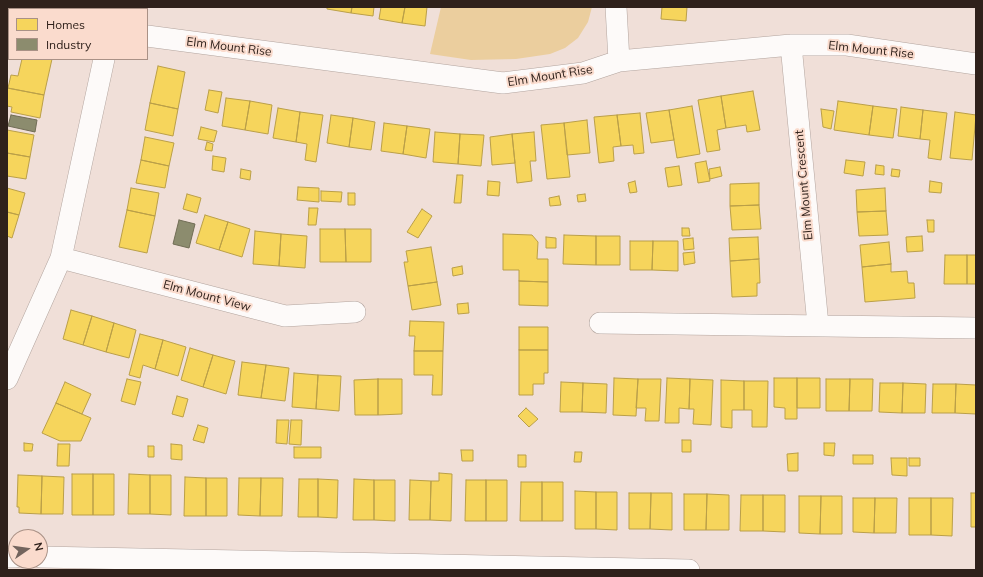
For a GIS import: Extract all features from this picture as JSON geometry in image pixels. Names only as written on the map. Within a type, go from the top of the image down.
[{"type":"street","points":[[616,7],[619,62]]},
{"type":"street","name":"Elm Mount Rise","points":[[148,36],[503,83],[583,73],[619,62],[791,44],[847,45],[976,64]]},
{"type":"street","name":"Elm Mount Crescent","points":[[791,44],[818,325]]},
{"type":"street","points":[[7,379],[61,258],[104,60]]},
{"type":"street","name":"Elm Mount View","points":[[61,258],[285,316],[355,312]]},
{"type":"street","points":[[600,323],[976,328]]},
{"type":"street","points":[[48,557],[689,570]]},
{"type":"shaded area","points":[[441,7],[592,7],[588,22],[578,38],[565,48],[550,54],[516,59],[471,60],[430,54]]},
{"type":"building: Homes","points":[[327,7],[352,7],[351,13],[327,9]]},
{"type":"building: Homes","points":[[352,7],[374,7],[373,16],[351,13]]},
{"type":"building: Homes","points":[[381,7],[405,7],[402,23],[379,19]]},
{"type":"building: Homes","points":[[405,7],[427,7],[425,26],[402,23]]},
{"type":"building: Homes","points":[[662,7],[687,7],[686,21],[661,19]]},
{"type":"building: Homes","points":[[22,60],[52,60],[44,95],[8,88],[11,75],[18,76]]},
{"type":"building: Homes","points":[[158,66],[185,72],[178,109],[150,103]]},
{"type":"building: Homes","points":[[7,88],[44,95],[40,118],[11,112],[12,107],[7,106]]},
{"type":"building: Homes","points":[[209,90],[222,92],[218,113],[205,110]]},
{"type":"building: Homes","points":[[753,91],[760,130],[747,132],[746,125],[726,128],[721,96]]},
{"type":"building: Homes","points":[[721,96],[726,128],[717,130],[720,150],[707,152],[698,100]]},
{"type":"building: Homes","points":[[226,98],[250,101],[245,130],[222,126]]},
{"type":"building: Homes","points":[[250,101],[272,105],[268,134],[245,130]]},
{"type":"building: Homes","points":[[838,101],[873,106],[869,135],[834,130]]},
{"type":"building: Homes","points":[[150,103],[178,109],[173,136],[145,130]]},
{"type":"building: Homes","points":[[692,106],[700,154],[677,158],[669,110]]},
{"type":"building: Homes","points":[[873,106],[897,109],[893,138],[869,135]]},
{"type":"building: Homes","points":[[901,107],[923,110],[920,139],[898,136]]},
{"type":"building: Homes","points":[[278,108],[300,112],[296,142],[273,138]]},
{"type":"building: Homes","points":[[821,109],[834,111],[831,129],[823,127]]},
{"type":"building: Homes","points":[[669,110],[674,140],[651,143],[646,113]]},
{"type":"building: Homes","points":[[923,110],[947,113],[941,160],[928,158],[930,140],[920,139]]},
{"type":"building: Homes","points":[[300,112],[323,115],[316,162],[305,160],[307,144],[296,142]]},
{"type":"building: Homes","points":[[955,112],[976,115],[972,160],[950,158]]},
{"type":"building: Homes","points":[[640,113],[644,153],[634,154],[633,145],[621,146],[617,115]]},
{"type":"building: Homes","points":[[331,115],[353,118],[349,147],[327,143]]},
{"type":"building: Homes","points":[[617,115],[621,146],[613,147],[614,161],[599,163],[594,117]]},
{"type":"building: Homes","points":[[353,118],[375,122],[371,150],[349,147]]},
{"type":"building: Homes","points":[[587,120],[590,153],[567,155],[564,123]]},
{"type":"building: Homes","points":[[384,123],[407,126],[403,154],[381,151]]},
{"type":"building: Homes","points":[[564,123],[570,177],[547,179],[541,125]]},
{"type":"building: Homes","points":[[407,126],[430,129],[426,158],[403,154]]},
{"type":"building: Homes","points":[[201,127],[217,131],[214,142],[198,139]]},
{"type":"building: Homes","points":[[7,130],[34,135],[30,157],[7,153]]},
{"type":"building: Homes","points":[[435,132],[460,134],[458,164],[433,162]]},
{"type":"building: Homes","points":[[534,132],[536,161],[530,161],[532,181],[517,183],[512,134]]},
{"type":"building: Homes","points":[[460,134],[484,135],[481,166],[458,164]]},
{"type":"building: Homes","points":[[512,134],[515,163],[492,165],[490,137]]},
{"type":"building: Homes","points":[[145,137],[174,143],[169,166],[141,160]]},
{"type":"building: Homes","points":[[207,142],[213,144],[212,151],[205,150]]},
{"type":"building: Homes","points":[[7,153],[30,157],[26,179],[7,176]]},
{"type":"building: Homes","points":[[213,156],[226,158],[224,172],[212,170]]},
{"type":"building: Homes","points":[[141,160],[169,166],[165,188],[136,183]]},
{"type":"building: Homes","points":[[846,160],[865,162],[863,176],[844,173]]},
{"type":"building: Homes","points":[[706,161],[710,181],[698,183],[695,163]]},
{"type":"building: Homes","points":[[876,165],[884,166],[884,175],[875,174]]},
{"type":"building: Homes","points":[[679,166],[682,185],[668,187],[665,168]]},
{"type":"building: Homes","points":[[720,167],[722,176],[710,179],[709,169]]},
{"type":"building: Homes","points":[[241,169],[251,171],[250,180],[240,178]]},
{"type":"building: Homes","points":[[892,169],[900,170],[899,177],[891,176]]},
{"type":"building: Homes","points":[[457,175],[463,175],[461,203],[454,203]]},
{"type":"building: Homes","points":[[488,181],[500,182],[499,196],[487,195]]},
{"type":"building: Homes","points":[[635,181],[637,192],[630,193],[628,183]]},
{"type":"building: Homes","points":[[930,181],[942,183],[941,193],[929,192]]},
{"type":"building: Homes","points":[[759,183],[759,205],[730,206],[730,184]]},
{"type":"building: Homes","points":[[298,187],[319,188],[319,202],[297,200]]},
{"type":"building: Homes","points":[[7,188],[25,193],[19,215],[7,212]]},
{"type":"building: Homes","points":[[131,188],[159,193],[155,216],[127,210]]},
{"type":"building: Homes","points":[[885,188],[886,211],[857,212],[856,190]]},
{"type":"building: Homes","points":[[321,191],[342,192],[341,202],[321,201]]},
{"type":"building: Homes","points":[[348,193],[355,193],[355,205],[348,205]]},
{"type":"building: Homes","points":[[187,194],[201,198],[197,213],[183,209]]},
{"type":"building: Homes","points":[[585,194],[586,201],[578,202],[577,195]]},
{"type":"building: Homes","points":[[559,196],[561,205],[550,206],[549,198]]},
{"type":"building: Homes","points":[[759,205],[761,229],[732,230],[730,206]]},
{"type":"building: Homes","points":[[309,208],[318,208],[316,225],[308,225]]},
{"type":"building: Homes","points":[[422,209],[432,216],[418,238],[407,232]]},
{"type":"building: Homes","points":[[127,210],[155,216],[147,253],[119,247]]},
{"type":"building: Homes","points":[[886,211],[888,235],[859,236],[857,212]]},
{"type":"building: Homes","points":[[7,212],[19,215],[12,238],[7,236]]},
{"type":"building: Homes","points":[[205,215],[228,222],[219,250],[196,243]]},
{"type":"building: Homes","points":[[927,220],[934,220],[934,232],[928,232]]},
{"type":"building: Homes","points":[[228,222],[250,229],[242,257],[219,250]]},
{"type":"building: Homes","points":[[682,228],[689,228],[690,236],[682,236]]},
{"type":"building: Homes","points":[[320,229],[345,229],[346,262],[320,262]]},
{"type":"building: Homes","points":[[345,229],[371,229],[371,262],[346,262]]},
{"type":"building: Homes","points":[[255,231],[281,234],[279,266],[253,264]]},
{"type":"building: Homes","points":[[281,234],[307,236],[305,268],[279,266]]},
{"type":"building: Homes","points":[[503,234],[532,235],[538,242],[537,259],[548,259],[548,282],[519,281],[519,270],[503,270]]},
{"type":"building: Homes","points":[[564,235],[596,236],[596,265],[563,264]]},
{"type":"building: Homes","points":[[596,236],[620,236],[620,265],[596,265]]},
{"type":"building: Homes","points":[[922,236],[923,251],[907,252],[906,237]]},
{"type":"building: Homes","points":[[546,237],[556,238],[556,248],[546,248]]},
{"type":"building: Homes","points":[[758,237],[759,259],[730,261],[729,238]]},
{"type":"building: Homes","points":[[693,238],[694,249],[684,250],[683,239]]},
{"type":"building: Homes","points":[[630,241],[653,241],[652,270],[630,270]]},
{"type":"building: Homes","points":[[653,241],[678,241],[678,271],[652,270]]},
{"type":"building: Homes","points":[[889,242],[891,264],[862,267],[860,245]]},
{"type":"building: Homes","points":[[431,247],[437,282],[408,286],[404,262],[408,262],[406,251]]},
{"type":"building: Homes","points":[[694,252],[695,263],[684,265],[683,253]]},
{"type":"building: Homes","points":[[945,255],[967,255],[967,284],[944,284]]},
{"type":"building: Homes","points":[[967,255],[976,255],[976,284],[967,284]]},
{"type":"building: Homes","points":[[759,259],[760,283],[757,283],[757,296],[732,297],[730,261]]},
{"type":"building: Homes","points":[[891,264],[891,272],[907,271],[908,283],[914,283],[915,298],[865,302],[862,267]]},
{"type":"building: Homes","points":[[462,266],[463,274],[453,276],[452,268]]},
{"type":"building: Homes","points":[[519,281],[548,282],[548,306],[519,305]]},
{"type":"building: Homes","points":[[437,282],[441,305],[412,310],[408,286]]},
{"type":"building: Homes","points":[[468,303],[469,313],[458,314],[457,304]]},
{"type":"building: Homes","points":[[71,310],[92,316],[83,345],[63,339]]},
{"type":"building: Homes","points":[[92,316],[114,323],[106,352],[83,345]]},
{"type":"building: Homes","points":[[410,321],[444,322],[443,351],[414,351],[415,336],[409,336]]},
{"type":"building: Homes","points":[[114,323],[136,330],[129,358],[106,352]]},
{"type":"building: Homes","points":[[519,327],[548,327],[548,350],[519,350]]},
{"type":"building: Homes","points":[[140,334],[163,340],[155,369],[143,365],[140,378],[129,375]]},
{"type":"building: Homes","points":[[163,340],[186,347],[178,376],[155,369]]},
{"type":"building: Homes","points":[[190,348],[213,355],[203,387],[181,380]]},
{"type":"building: Homes","points":[[519,350],[548,350],[548,373],[544,373],[544,384],[533,384],[533,395],[519,395]]},
{"type":"building: Homes","points":[[414,351],[443,351],[442,395],[432,395],[433,375],[414,375]]},
{"type":"building: Homes","points":[[213,355],[235,361],[226,394],[203,387]]},
{"type":"building: Homes","points":[[242,362],[266,365],[261,398],[238,395]]},
{"type":"building: Homes","points":[[266,365],[289,368],[285,401],[261,398]]},
{"type":"building: Homes","points":[[294,373],[318,375],[316,409],[292,407]]},
{"type":"building: Homes","points":[[318,375],[341,376],[339,411],[316,409]]},
{"type":"building: Homes","points":[[614,378],[638,379],[636,416],[613,415]]},
{"type":"building: Homes","points":[[667,378],[690,379],[689,409],[679,408],[679,423],[665,423]]},
{"type":"building: Homes","points":[[774,378],[797,378],[797,419],[785,419],[785,408],[774,407]]},
{"type":"building: Homes","points":[[797,378],[820,378],[820,408],[797,408]]},
{"type":"building: Homes","points":[[127,379],[141,382],[135,405],[121,401]]},
{"type":"building: Homes","points":[[378,379],[402,379],[402,414],[378,415]]},
{"type":"building: Homes","points":[[378,379],[378,415],[355,415],[354,380]]},
{"type":"building: Homes","points":[[638,379],[661,379],[659,421],[645,421],[646,408],[636,408]]},
{"type":"building: Homes","points":[[690,379],[713,380],[711,425],[693,424],[694,409],[689,409]]},
{"type":"building: Homes","points":[[826,379],[850,379],[849,411],[826,411]]},
{"type":"building: Homes","points":[[850,379],[873,379],[872,411],[849,411]]},
{"type":"building: Homes","points":[[721,380],[744,381],[744,410],[732,410],[732,428],[721,427]]},
{"type":"building: Homes","points":[[744,381],[768,381],[767,427],[752,427],[752,410],[744,410]]},
{"type":"building: Homes","points":[[65,382],[91,394],[82,414],[56,403]]},
{"type":"building: Homes","points":[[561,382],[583,383],[582,412],[560,412]]},
{"type":"building: Homes","points":[[583,383],[607,384],[606,413],[582,412]]},
{"type":"building: Homes","points":[[880,383],[903,383],[902,413],[879,412]]},
{"type":"building: Homes","points":[[903,383],[926,384],[925,413],[902,413]]},
{"type":"building: Homes","points":[[933,384],[956,384],[955,413],[932,413]]},
{"type":"building: Homes","points":[[956,384],[976,385],[976,414],[955,413]]},
{"type":"building: Homes","points":[[177,396],[188,399],[183,417],[172,414]]},
{"type":"building: Homes","points":[[56,403],[91,418],[81,441],[60,441],[42,433]]},
{"type":"building: Homes","points":[[526,408],[538,419],[529,427],[518,416]]},
{"type":"building: Homes","points":[[277,420],[289,420],[287,444],[276,443]]},
{"type":"building: Homes","points":[[291,420],[302,420],[301,445],[289,444]]},
{"type":"building: Homes","points":[[198,425],[208,428],[204,443],[193,440]]},
{"type":"building: Homes","points":[[682,440],[691,440],[691,452],[682,452]]},
{"type":"building: Homes","points":[[24,443],[33,444],[32,451],[24,451]]},
{"type":"building: Homes","points":[[824,443],[835,443],[834,456],[824,455]]},
{"type":"building: Homes","points":[[58,444],[70,444],[69,466],[57,466]]},
{"type":"building: Homes","points":[[171,444],[182,445],[182,460],[171,459]]},
{"type":"building: Homes","points":[[148,446],[154,446],[154,457],[148,457]]},
{"type":"building: Homes","points":[[294,447],[321,447],[321,458],[294,458]]},
{"type":"building: Homes","points":[[461,450],[473,450],[473,461],[462,461]]},
{"type":"building: Homes","points":[[575,452],[582,452],[581,462],[574,462]]},
{"type":"building: Homes","points":[[798,453],[798,471],[788,471],[787,454]]},
{"type":"building: Homes","points":[[518,455],[526,455],[526,467],[518,467]]},
{"type":"building: Homes","points":[[853,455],[873,455],[873,464],[853,464]]},
{"type":"building: Homes","points":[[891,458],[907,458],[907,476],[892,475]]},
{"type":"building: Homes","points":[[909,458],[920,458],[920,466],[909,466]]},
{"type":"building: Homes","points":[[439,473],[452,474],[451,521],[430,520],[431,481],[439,481]]},
{"type":"building: Homes","points":[[72,474],[93,474],[93,515],[72,515]]},
{"type":"building: Homes","points":[[93,474],[114,474],[114,515],[93,515]]},
{"type":"building: Homes","points":[[129,474],[150,475],[150,514],[128,514]]},
{"type":"building: Homes","points":[[18,475],[42,476],[41,514],[19,513],[19,507],[17,507]]},
{"type":"building: Homes","points":[[150,475],[171,475],[171,515],[150,514]]},
{"type":"building: Homes","points":[[42,476],[64,477],[63,514],[41,514]]},
{"type":"building: Homes","points":[[185,477],[206,478],[206,516],[184,516]]},
{"type":"building: Homes","points":[[206,478],[227,478],[227,516],[206,516]]},
{"type":"building: Homes","points":[[239,478],[261,478],[260,516],[238,515]]},
{"type":"building: Homes","points":[[261,478],[283,478],[282,516],[260,516]]},
{"type":"building: Homes","points":[[299,479],[318,479],[318,517],[298,517]]},
{"type":"building: Homes","points":[[318,479],[338,480],[337,518],[318,517]]},
{"type":"building: Homes","points":[[354,479],[374,480],[374,520],[353,520]]},
{"type":"building: Homes","points":[[374,480],[395,480],[395,521],[374,520]]},
{"type":"building: Homes","points":[[410,480],[431,481],[430,520],[409,520]]},
{"type":"building: Homes","points":[[466,480],[486,480],[486,521],[465,521]]},
{"type":"building: Homes","points":[[486,480],[507,480],[507,521],[486,521]]},
{"type":"building: Homes","points":[[521,482],[542,482],[542,521],[520,521]]},
{"type":"building: Homes","points":[[542,482],[563,482],[563,521],[542,521]]},
{"type":"building: Homes","points":[[575,491],[596,492],[596,529],[575,529]]},
{"type":"building: Homes","points":[[596,492],[617,492],[617,530],[596,529]]},
{"type":"building: Homes","points":[[629,493],[651,493],[650,529],[629,529]]},
{"type":"building: Homes","points":[[651,493],[672,493],[672,530],[650,529]]},
{"type":"building: Homes","points":[[971,493],[976,493],[976,527],[971,527]]},
{"type":"building: Homes","points":[[684,494],[707,494],[706,530],[684,530]]},
{"type":"building: Homes","points":[[707,494],[729,495],[729,530],[706,530]]},
{"type":"building: Homes","points":[[741,495],[763,495],[763,531],[740,531]]},
{"type":"building: Homes","points":[[763,495],[785,495],[785,532],[763,531]]},
{"type":"building: Homes","points":[[799,496],[821,496],[820,534],[799,533]]},
{"type":"building: Homes","points":[[821,496],[842,496],[842,534],[820,534]]},
{"type":"building: Homes","points":[[853,498],[875,498],[874,533],[853,532]]},
{"type":"building: Homes","points":[[875,498],[897,498],[896,533],[874,533]]},
{"type":"building: Homes","points":[[909,498],[931,498],[931,535],[909,535]]},
{"type":"building: Homes","points":[[931,498],[953,498],[952,536],[931,535]]},
{"type":"building: Industry","points":[[11,115],[37,120],[35,132],[8,126]]},
{"type":"building: Industry","points":[[179,220],[195,224],[189,248],[173,244]]}]
